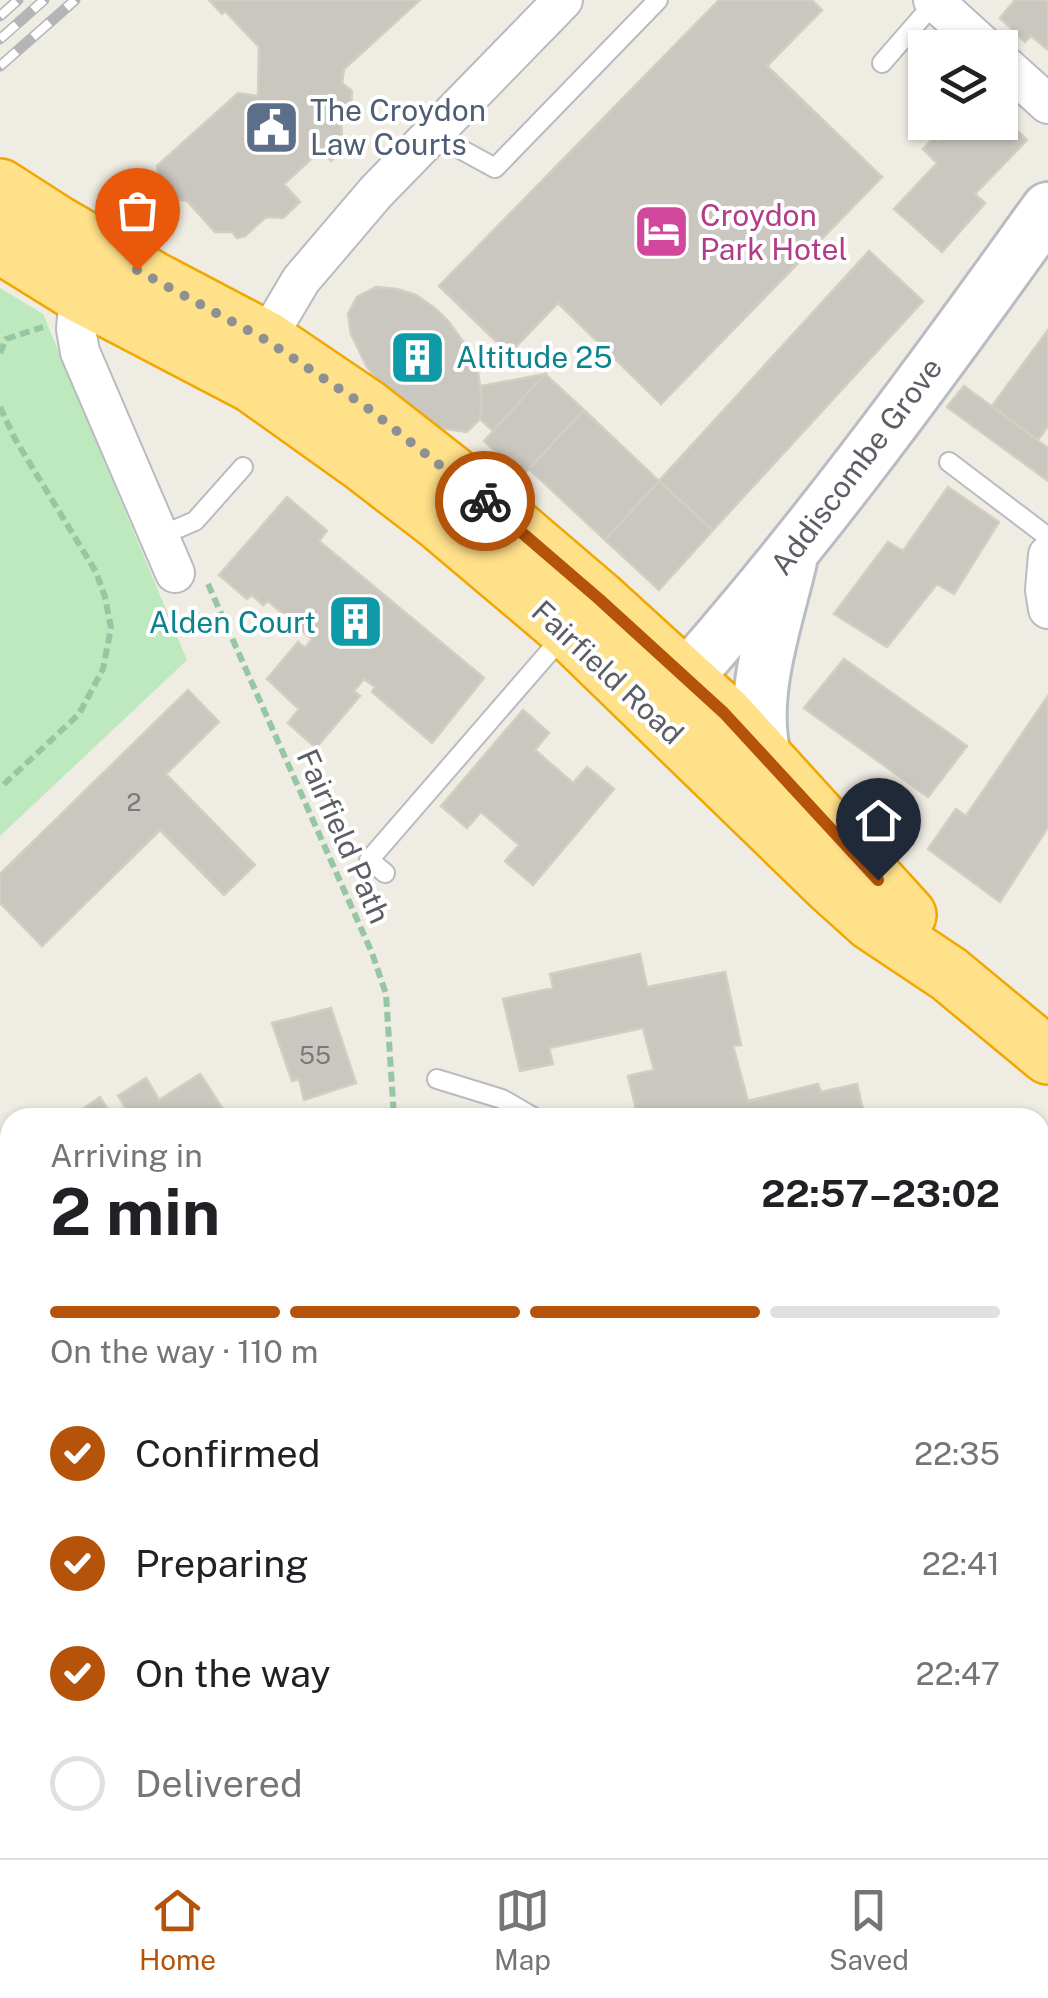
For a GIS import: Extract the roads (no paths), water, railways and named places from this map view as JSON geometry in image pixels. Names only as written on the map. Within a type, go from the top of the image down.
[{"type":"highway","points":[[0,187],[152,279],[259,362]]},
{"type":"highway","points":[[0,245],[66,309],[259,362]]},
{"type":"highway","name":"Fairfield Road","points":[[259,362],[360,462],[439,522],[568,631],[764,755],[902,906],[949,974]]},
{"type":"highway","name":"Fairfield Road","points":[[259,362],[365,406],[462,481],[670,696],[831,886],[871,922],[949,974],[1048,1056]]},
{"type":"street","points":[[259,362],[301,280],[376,192],[563,0]]},
{"type":"street","points":[[934,1],[966,30]]},
{"type":"street","points":[[1018,76],[1048,104]]},
{"type":"street","name":"Addiscombe Grove","points":[[670,696],[791,555],[1048,209]]},
{"type":"street","points":[[66,309],[76,330],[80,352],[160,536],[191,578]]},
{"type":"street","points":[[764,755],[758,713],[791,555]]},
{"type":"street","points":[[1048,555],[1048,608]]},
{"type":"lane","points":[[433,134],[495,168],[658,0]]},
{"type":"lane","points":[[882,63],[934,1]]},
{"type":"lane","points":[[949,462],[1048,538]]},
{"type":"lane","points":[[160,536],[195,521],[242,467]]},
{"type":"lane","points":[[385,873],[369,860],[568,631]]},
{"type":"lane","points":[[437,1079],[502,1099],[518,1108]]},
{"type":"railway","points":[[0,16],[18,0]]},
{"type":"railway","points":[[0,39],[44,0]]},
{"type":"railway","points":[[0,66],[75,0]]},
{"type":"place","name":"The Croydon Law Courts","points":[[271,127]]},
{"type":"place","name":"Croydon Park Hotel","points":[[661,232]]},
{"type":"place","name":"Altitude 25","points":[[417,357]]},
{"type":"place","name":"Alden Court","points":[[355,622]]}]
